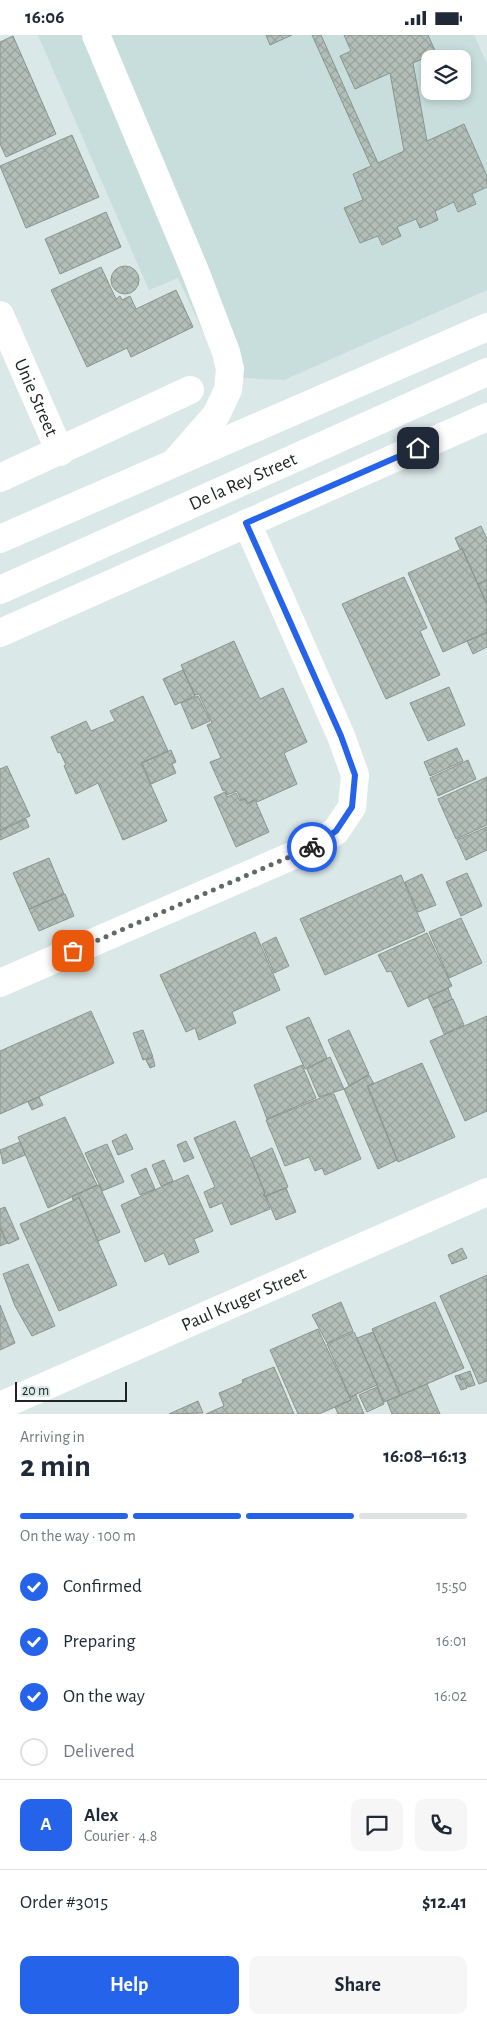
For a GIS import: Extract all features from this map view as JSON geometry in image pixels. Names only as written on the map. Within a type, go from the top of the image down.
[{"type":"street","points":[[96,35],[198,280],[226,352],[230,369],[228,389],[216,415],[175,462]]},
{"type":"street","name":"Unie Street","points":[[0,315],[60,452]]},
{"type":"street","points":[[0,539],[487,327]]},
{"type":"street","name":"De la Rey Street","points":[[0,589],[487,372]]},
{"type":"street","points":[[0,478],[60,452],[190,390]]},
{"type":"street","points":[[0,633],[487,417]]},
{"type":"street","points":[[0,983],[310,848],[336,831],[352,807],[355,775],[341,736],[246,523]]},
{"type":"street","name":"Paul Kruger Street","points":[[0,1406],[487,1192]]},
{"type":"shaded area","points":[[38,35],[474,35],[487,64],[487,290],[284,380],[224,377],[178,278],[149,290]]},
{"type":"building","points":[[266,35],[292,35],[270,45]]},
{"type":"building","points":[[312,35],[321,35],[378,163],[404,151],[390,73],[355,89],[340,56],[351,51],[344,35],[428,35],[435,50],[421,50],[421,60],[413,63],[427,141],[464,124],[487,176],[487,187],[472,194],[476,204],[458,212],[454,202],[435,211],[438,220],[420,228],[416,219],[397,227],[401,236],[382,245],[378,236],[360,243],[344,208],[363,200],[353,174],[371,166]]},
{"type":"building","points":[[13,36],[56,134],[6,157],[0,144],[0,42]]},
{"type":"building","points":[[72,135],[99,197],[26,228],[0,166]]},
{"type":"building","points":[[106,212],[121,247],[60,274],[45,239]]},
{"type":"building","points":[[125,266],[135,270],[139,280],[135,290],[125,294],[115,290],[111,280],[115,270]]},
{"type":"building","points":[[101,267],[116,299],[120,296],[122,300],[130,296],[136,309],[176,290],[193,327],[131,357],[127,348],[87,367],[51,290]]},
{"type":"building","points":[[481,526],[487,539],[487,580],[478,584],[462,548],[460,549],[455,538]]},
{"type":"building","points":[[462,549],[487,605],[487,632],[443,652],[408,573]]},
{"type":"building","points":[[404,577],[427,628],[420,631],[440,675],[386,699],[342,604]]},
{"type":"building","points":[[487,580],[487,603],[478,584]]},
{"type":"building","points":[[487,633],[487,647],[473,654],[467,641]]},
{"type":"building","points":[[234,641],[260,699],[283,688],[307,742],[284,753],[297,784],[257,802],[256,799],[248,803],[245,798],[241,800],[237,791],[227,795],[225,790],[223,791],[210,762],[221,758],[207,725],[212,723],[199,694],[195,695],[181,665]]},
{"type":"building","points":[[183,670],[195,696],[175,705],[163,679]]},
{"type":"building","points":[[449,687],[465,725],[428,741],[410,703]]},
{"type":"building","points":[[143,696],[168,751],[141,763],[167,821],[123,840],[98,783],[76,794],[64,766],[66,765],[51,737],[86,721],[91,731],[115,721],[110,711]]},
{"type":"building","points":[[198,696],[210,721],[192,729],[181,703]]},
{"type":"building","points":[[457,748],[463,761],[430,776],[424,762]]},
{"type":"building","points":[[171,750],[176,762],[172,764],[176,773],[151,784],[142,763]]},
{"type":"building","points":[[468,760],[476,779],[438,796],[430,778]]},
{"type":"building","points":[[7,766],[30,816],[0,830],[0,769]]},
{"type":"building","points":[[487,777],[487,825],[456,839],[438,799]]},
{"type":"building","points":[[225,792],[227,797],[236,793],[240,801],[245,799],[247,804],[255,800],[269,832],[236,847],[214,797]]},
{"type":"building","points":[[26,819],[29,827],[0,840],[0,831]]},
{"type":"building","points":[[487,827],[487,850],[466,860],[457,840]]},
{"type":"building","points":[[49,858],[64,894],[29,909],[13,873]]},
{"type":"building","points":[[467,873],[482,906],[461,916],[446,882]]},
{"type":"building","points":[[422,874],[436,905],[418,912],[405,882]]},
{"type":"building","points":[[401,875],[425,931],[325,975],[300,919]]},
{"type":"building","points":[[65,894],[74,916],[39,931],[29,909]]},
{"type":"building","points":[[461,918],[482,963],[449,978],[429,932]]},
{"type":"building","points":[[255,932],[280,990],[232,1012],[236,1023],[199,1040],[195,1028],[186,1032],[160,975]]},
{"type":"building","points":[[427,933],[452,986],[408,1007],[391,971],[387,972],[378,955]]},
{"type":"building","points":[[276,937],[289,966],[274,973],[262,944]]},
{"type":"building","points":[[448,988],[452,999],[433,1008],[428,997]]},
{"type":"building","points":[[453,999],[464,1025],[444,1034],[433,1008]]},
{"type":"building","points":[[91,1011],[114,1063],[0,1114],[0,1051]]},
{"type":"building","points":[[487,1016],[487,1111],[465,1121],[430,1041]]},
{"type":"building","points":[[309,1017],[327,1058],[305,1069],[286,1027]]},
{"type":"building","points":[[143,1030],[153,1057],[143,1060],[133,1033]]},
{"type":"building","points":[[349,1030],[369,1074],[349,1086],[328,1040]]},
{"type":"building","points":[[330,1057],[344,1089],[319,1097],[307,1069]]},
{"type":"building","points":[[153,1058],[155,1066],[150,1068],[146,1060]]},
{"type":"building","points":[[422,1063],[455,1137],[398,1162],[368,1086]]},
{"type":"building","points":[[302,1065],[316,1098],[267,1119],[254,1085]]},
{"type":"building","points":[[369,1075],[374,1084],[367,1086],[397,1160],[378,1169],[344,1089]]},
{"type":"building","points":[[334,1094],[361,1159],[325,1175],[322,1168],[315,1171],[309,1157],[285,1166],[266,1120]]},
{"type":"building","points":[[39,1097],[43,1105],[32,1110],[28,1102]]},
{"type":"building","points":[[65,1117],[97,1185],[48,1208],[18,1137]]},
{"type":"building","points":[[235,1121],[270,1209],[231,1225],[222,1203],[210,1208],[204,1192],[215,1187],[194,1138]]},
{"type":"building","points":[[126,1134],[133,1149],[118,1155],[112,1141]]},
{"type":"building","points":[[186,1141],[194,1158],[184,1162],[177,1145]]},
{"type":"building","points":[[20,1142],[25,1155],[3,1164],[0,1150]]},
{"type":"building","points":[[107,1144],[124,1182],[102,1191],[85,1153]]},
{"type":"building","points":[[272,1148],[288,1187],[264,1196],[265,1193],[251,1158]]},
{"type":"building","points":[[164,1160],[173,1181],[161,1186],[152,1165]]},
{"type":"building","points":[[146,1168],[155,1189],[140,1195],[131,1175]]},
{"type":"building","points":[[188,1175],[213,1231],[194,1239],[199,1252],[169,1265],[164,1253],[145,1262],[121,1205]]},
{"type":"building","points":[[99,1185],[120,1232],[98,1241],[79,1197],[73,1200],[72,1196]]},
{"type":"building","points":[[286,1188],[296,1212],[276,1220],[266,1196]]},
{"type":"building","points":[[79,1198],[117,1285],[59,1311],[20,1224]]},
{"type":"building","points":[[5,1207],[19,1239],[8,1244],[0,1226],[0,1209]]},
{"type":"building","points":[[0,1228],[7,1243],[0,1246]]},
{"type":"building","points":[[462,1248],[467,1258],[452,1264],[448,1255]]},
{"type":"building","points":[[28,1264],[55,1326],[32,1336],[15,1306],[3,1274]]},
{"type":"building","points":[[487,1275],[487,1381],[479,1384],[440,1296]]},
{"type":"building","points":[[341,1302],[353,1331],[327,1343],[312,1315]]},
{"type":"building","points":[[435,1302],[464,1368],[401,1395],[372,1329]]},
{"type":"building","points":[[0,1305],[15,1343],[0,1350]]},
{"type":"building","points":[[318,1329],[351,1400],[319,1414],[298,1414],[270,1350]]},
{"type":"building","points":[[354,1332],[377,1385],[350,1397],[327,1344]]},
{"type":"building","points":[[373,1332],[400,1395],[384,1402],[357,1338]]},
{"type":"building","points":[[274,1367],[294,1414],[206,1414],[224,1406],[219,1393],[243,1383],[242,1380]]},
{"type":"building","points":[[470,1371],[475,1385],[468,1387],[465,1378],[461,1380],[459,1375]]},
{"type":"building","points":[[459,1375],[460,1380],[464,1379],[467,1388],[461,1390],[455,1376]]},
{"type":"building","points":[[427,1384],[440,1414],[392,1414],[387,1401]]},
{"type":"building","points":[[377,1387],[384,1404],[367,1412],[359,1395]]},
{"type":"building","points":[[356,1395],[364,1414],[338,1414],[335,1407],[351,1400],[350,1398]]},
{"type":"building","points":[[198,1401],[203,1413],[169,1414]]},
{"type":"way so far","points":[[73,951],[312,847]]},
{"type":"route","points":[[312,847],[336,831],[352,807],[355,775],[341,736],[246,523],[418,448]]}]
